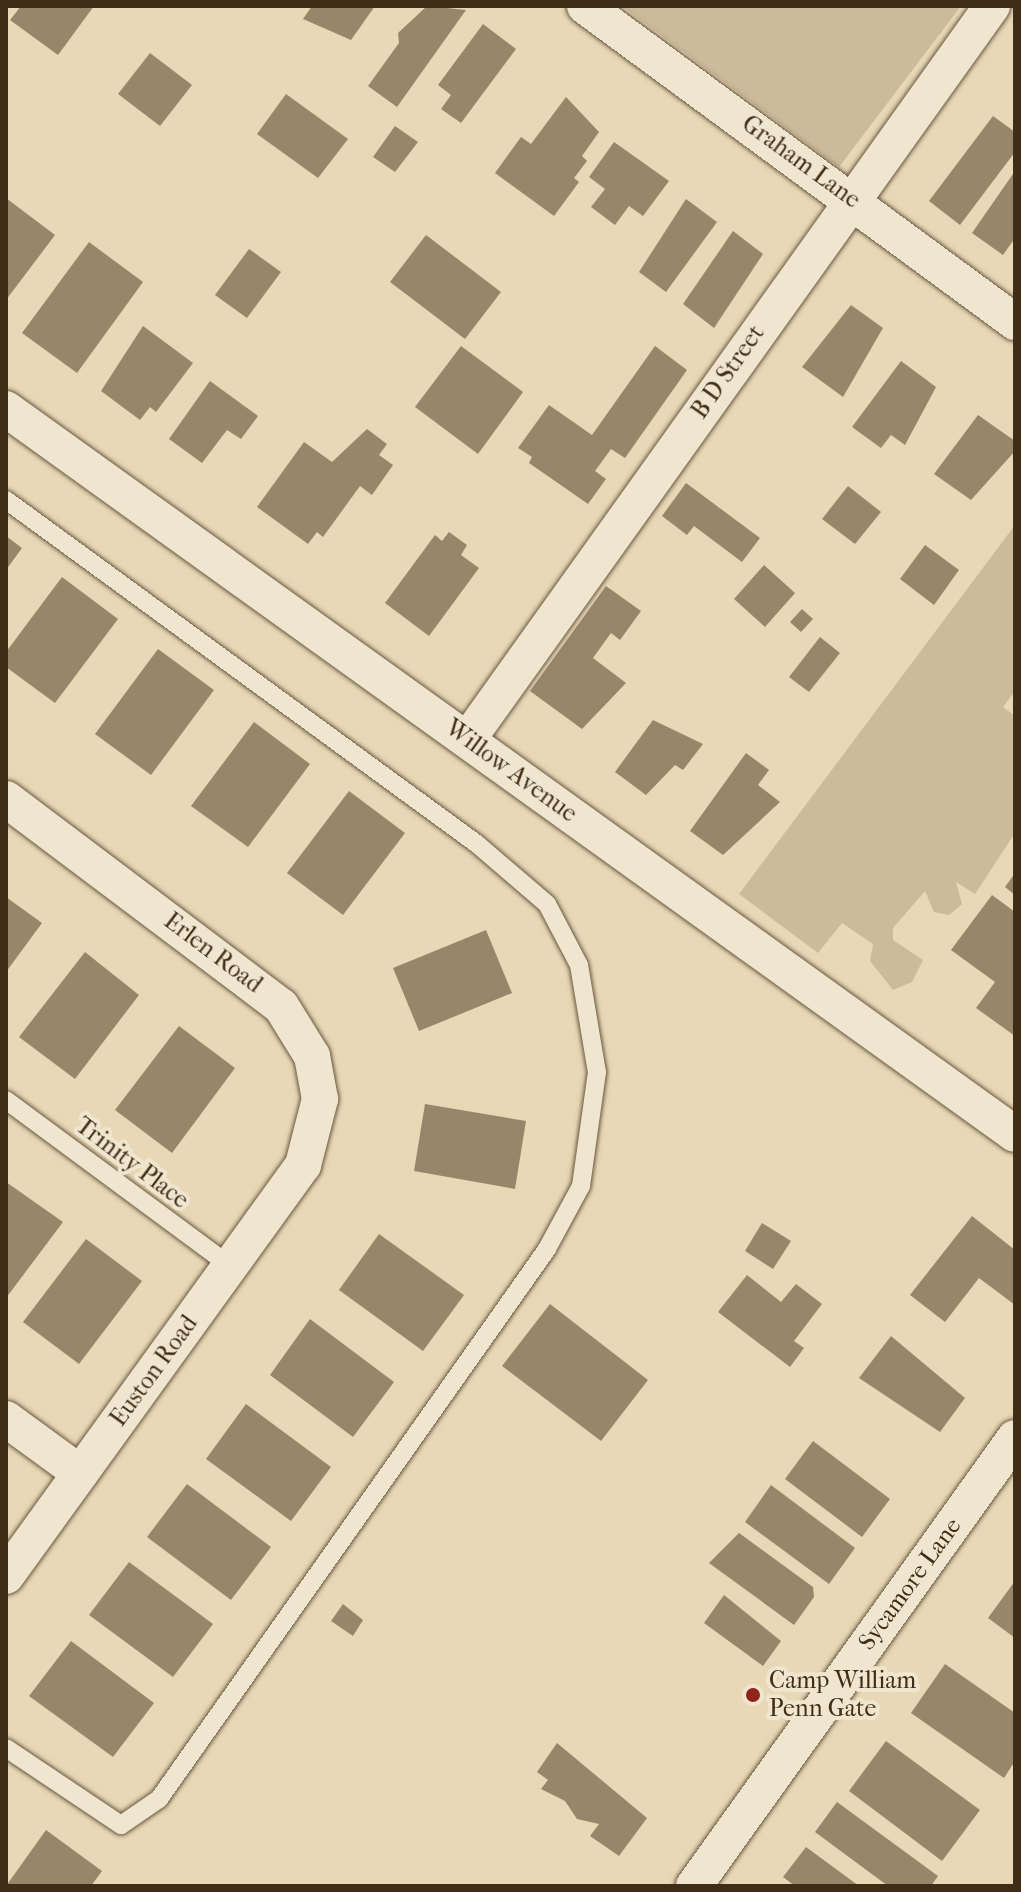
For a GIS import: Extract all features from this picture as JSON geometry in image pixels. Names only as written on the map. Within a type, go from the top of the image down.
[{"type":"street","name":"Graham Lane","points":[[585,6],[851,198],[1015,322]]},
{"type":"street","name":"B D Street","points":[[468,739],[851,198],[992,6]]},
{"type":"street","name":"Willow Avenue","points":[[6,409],[1015,1134]]},
{"type":"street","name":"Erlen Road","points":[[6,799],[281,1006],[318,1077],[319,1121],[303,1165]]},
{"type":"street","name":"Euston Road","points":[[6,1576],[303,1165]]},
{"type":"street","points":[[6,1419],[80,1473]]},
{"type":"street","name":"Sycamore Lane","points":[[694,1886],[1015,1438]]},
{"type":"lane","points":[[6,500],[477,844],[547,904],[579,965],[597,1072],[581,1186],[547,1249],[159,1799],[121,1825],[6,1748]]},
{"type":"lane","name":"Trinity Place","points":[[6,1100],[230,1266]]},
{"type":"shaded area","points":[[622,6],[961,6],[839,167]]},
{"type":"shaded area","points":[[1015,525],[1015,691],[1003,707],[1015,716],[1015,833],[975,894],[956,882],[962,904],[949,915],[934,912],[925,891],[893,928],[893,940],[923,960],[912,982],[893,990],[870,961],[873,944],[842,923],[818,953],[739,894]]},
{"type":"building","points":[[21,6],[94,6],[58,55],[10,20]]},
{"type":"building","points":[[312,6],[375,6],[351,40],[303,19]]},
{"type":"building","points":[[427,6],[466,10],[397,107],[368,86],[399,43],[398,33]]},
{"type":"building","points":[[483,24],[516,49],[461,123],[441,109],[451,95],[438,85]]},
{"type":"building","points":[[150,53],[192,85],[160,126],[118,94]]},
{"type":"building","points":[[286,94],[348,139],[318,178],[257,134]]},
{"type":"building","points":[[566,97],[599,132],[582,156],[587,161],[574,178],[579,182],[554,216],[495,173],[521,137],[531,144]]},
{"type":"building","points":[[993,116],[1015,132],[1015,152],[960,225],[929,201]]},
{"type":"building","points":[[395,126],[418,142],[395,172],[373,157]]},
{"type":"building","points":[[614,142],[669,181],[643,216],[629,206],[615,225],[591,207],[605,189],[589,177]]},
{"type":"building","points":[[1015,171],[1015,238],[1003,255],[972,233]]},
{"type":"building","points":[[6,198],[55,235],[6,300]]},
{"type":"building","points":[[686,199],[717,222],[666,292],[639,272]]},
{"type":"building","points":[[733,231],[763,254],[714,328],[683,304]]},
{"type":"building","points":[[426,235],[501,292],[465,339],[390,282]]},
{"type":"building","points":[[89,242],[143,282],[77,373],[22,333]]},
{"type":"building","points":[[249,249],[281,272],[247,318],[215,295]]},
{"type":"building","points":[[851,305],[883,328],[843,397],[802,367]]},
{"type":"building","points":[[143,326],[193,363],[156,412],[150,407],[140,420],[101,391]]},
{"type":"building","points":[[461,346],[523,392],[478,454],[415,407]]},
{"type":"building","points":[[655,346],[687,370],[625,458],[611,449],[595,471],[606,479],[588,504],[529,463],[532,457],[518,448],[549,405],[592,435]]},
{"type":"building","points":[[901,361],[936,387],[905,445],[891,435],[881,448],[852,427]]},
{"type":"building","points":[[210,381],[258,416],[241,439],[227,430],[202,463],[169,439]]},
{"type":"building","points":[[978,415],[1015,441],[1015,451],[971,500],[934,474]]},
{"type":"building","points":[[367,429],[387,444],[379,455],[393,465],[372,495],[360,486],[323,537],[317,532],[308,544],[257,507],[304,442],[332,462]]},
{"type":"building","points":[[686,483],[760,538],[742,562],[694,526],[687,535],[662,516]]},
{"type":"building","points":[[848,486],[881,512],[855,544],[822,519]]},
{"type":"building","points":[[449,532],[467,545],[461,555],[479,568],[429,636],[385,603],[435,535],[442,541]]},
{"type":"building","points":[[6,536],[22,548],[6,570]]},
{"type":"building","points":[[925,545],[959,570],[934,605],[900,579]]},
{"type":"building","points":[[764,565],[795,593],[765,627],[734,599]]},
{"type":"building","points":[[62,577],[118,619],[55,703],[6,667],[6,652]]},
{"type":"building","points":[[606,586],[641,611],[620,640],[611,633],[593,658],[626,683],[582,729],[530,691]]},
{"type":"building","points":[[802,609],[813,619],[801,632],[790,622]]},
{"type":"building","points":[[820,637],[840,653],[809,692],[789,677]]},
{"type":"building","points":[[158,649],[214,690],[151,775],[95,734]]},
{"type":"building","points":[[653,720],[703,744],[683,770],[675,765],[646,795],[615,772]]},
{"type":"building","points":[[254,722],[310,764],[248,847],[191,806]]},
{"type":"building","points":[[746,753],[769,770],[758,785],[780,802],[723,855],[690,831]]},
{"type":"building","points":[[349,791],[405,833],[343,915],[287,873]]},
{"type":"building","points":[[1015,873],[1015,895],[1005,887]]},
{"type":"building","points":[[992,895],[1015,912],[1015,1036],[976,1008],[995,982],[951,950]]},
{"type":"building","points":[[6,897],[42,923],[6,972]]},
{"type":"building","points":[[486,930],[512,993],[419,1031],[393,968]]},
{"type":"building","points":[[85,952],[139,995],[75,1079],[19,1037]]},
{"type":"building","points":[[179,1026],[235,1068],[172,1153],[115,1110]]},
{"type":"building","points":[[425,1104],[526,1121],[515,1189],[414,1171]]},
{"type":"building","points":[[6,1182],[63,1222],[6,1298]]},
{"type":"building","points":[[972,1216],[1015,1250],[1015,1305],[979,1278],[945,1322],[910,1295]]},
{"type":"building","points":[[762,1223],[791,1241],[773,1269],[745,1251]]},
{"type":"building","points":[[379,1234],[464,1295],[423,1351],[339,1290]]},
{"type":"building","points":[[86,1239],[142,1281],[79,1364],[23,1322]]},
{"type":"building","points":[[747,1275],[781,1302],[796,1284],[822,1304],[794,1341],[804,1348],[790,1367],[718,1312]]},
{"type":"building","points":[[550,1304],[648,1380],[601,1441],[502,1366]]},
{"type":"building","points":[[310,1319],[394,1382],[353,1437],[270,1375]]},
{"type":"building","points":[[891,1336],[965,1398],[940,1432],[859,1378]]},
{"type":"building","points":[[246,1404],[331,1467],[291,1521],[206,1459]]},
{"type":"building","points":[[813,1441],[890,1499],[862,1537],[785,1479]]},
{"type":"building","points":[[187,1484],[271,1547],[231,1600],[147,1537]]},
{"type":"building","points":[[771,1485],[855,1548],[829,1584],[745,1522]]},
{"type":"building","points":[[739,1533],[813,1587],[814,1597],[794,1625],[709,1563]]},
{"type":"building","points":[[129,1562],[213,1624],[173,1677],[89,1615]]},
{"type":"building","points":[[1015,1581],[1015,1638],[988,1618]]},
{"type":"building","points":[[724,1595],[781,1641],[763,1666],[704,1623]]},
{"type":"building","points":[[343,1604],[363,1620],[353,1636],[331,1621]]},
{"type":"building","points":[[71,1641],[154,1703],[113,1757],[29,1696]]},
{"type":"building","points":[[945,1664],[1015,1713],[1015,1761],[1004,1778],[911,1713]]},
{"type":"building","points":[[886,1741],[980,1810],[942,1861],[849,1791]]},
{"type":"building","points":[[557,1743],[647,1818],[619,1856],[590,1836],[599,1824],[577,1819],[565,1801],[541,1789],[548,1780],[537,1772]]},
{"type":"building","points":[[837,1802],[938,1876],[931,1886],[888,1886],[815,1832]]},
{"type":"building","points":[[46,1830],[102,1871],[91,1886],[6,1886]]},
{"type":"building","points":[[806,1847],[859,1886],[795,1886],[783,1877]]},
{"type":"place","name":"Camp William Penn Gate","points":[[753,1695]]}]
